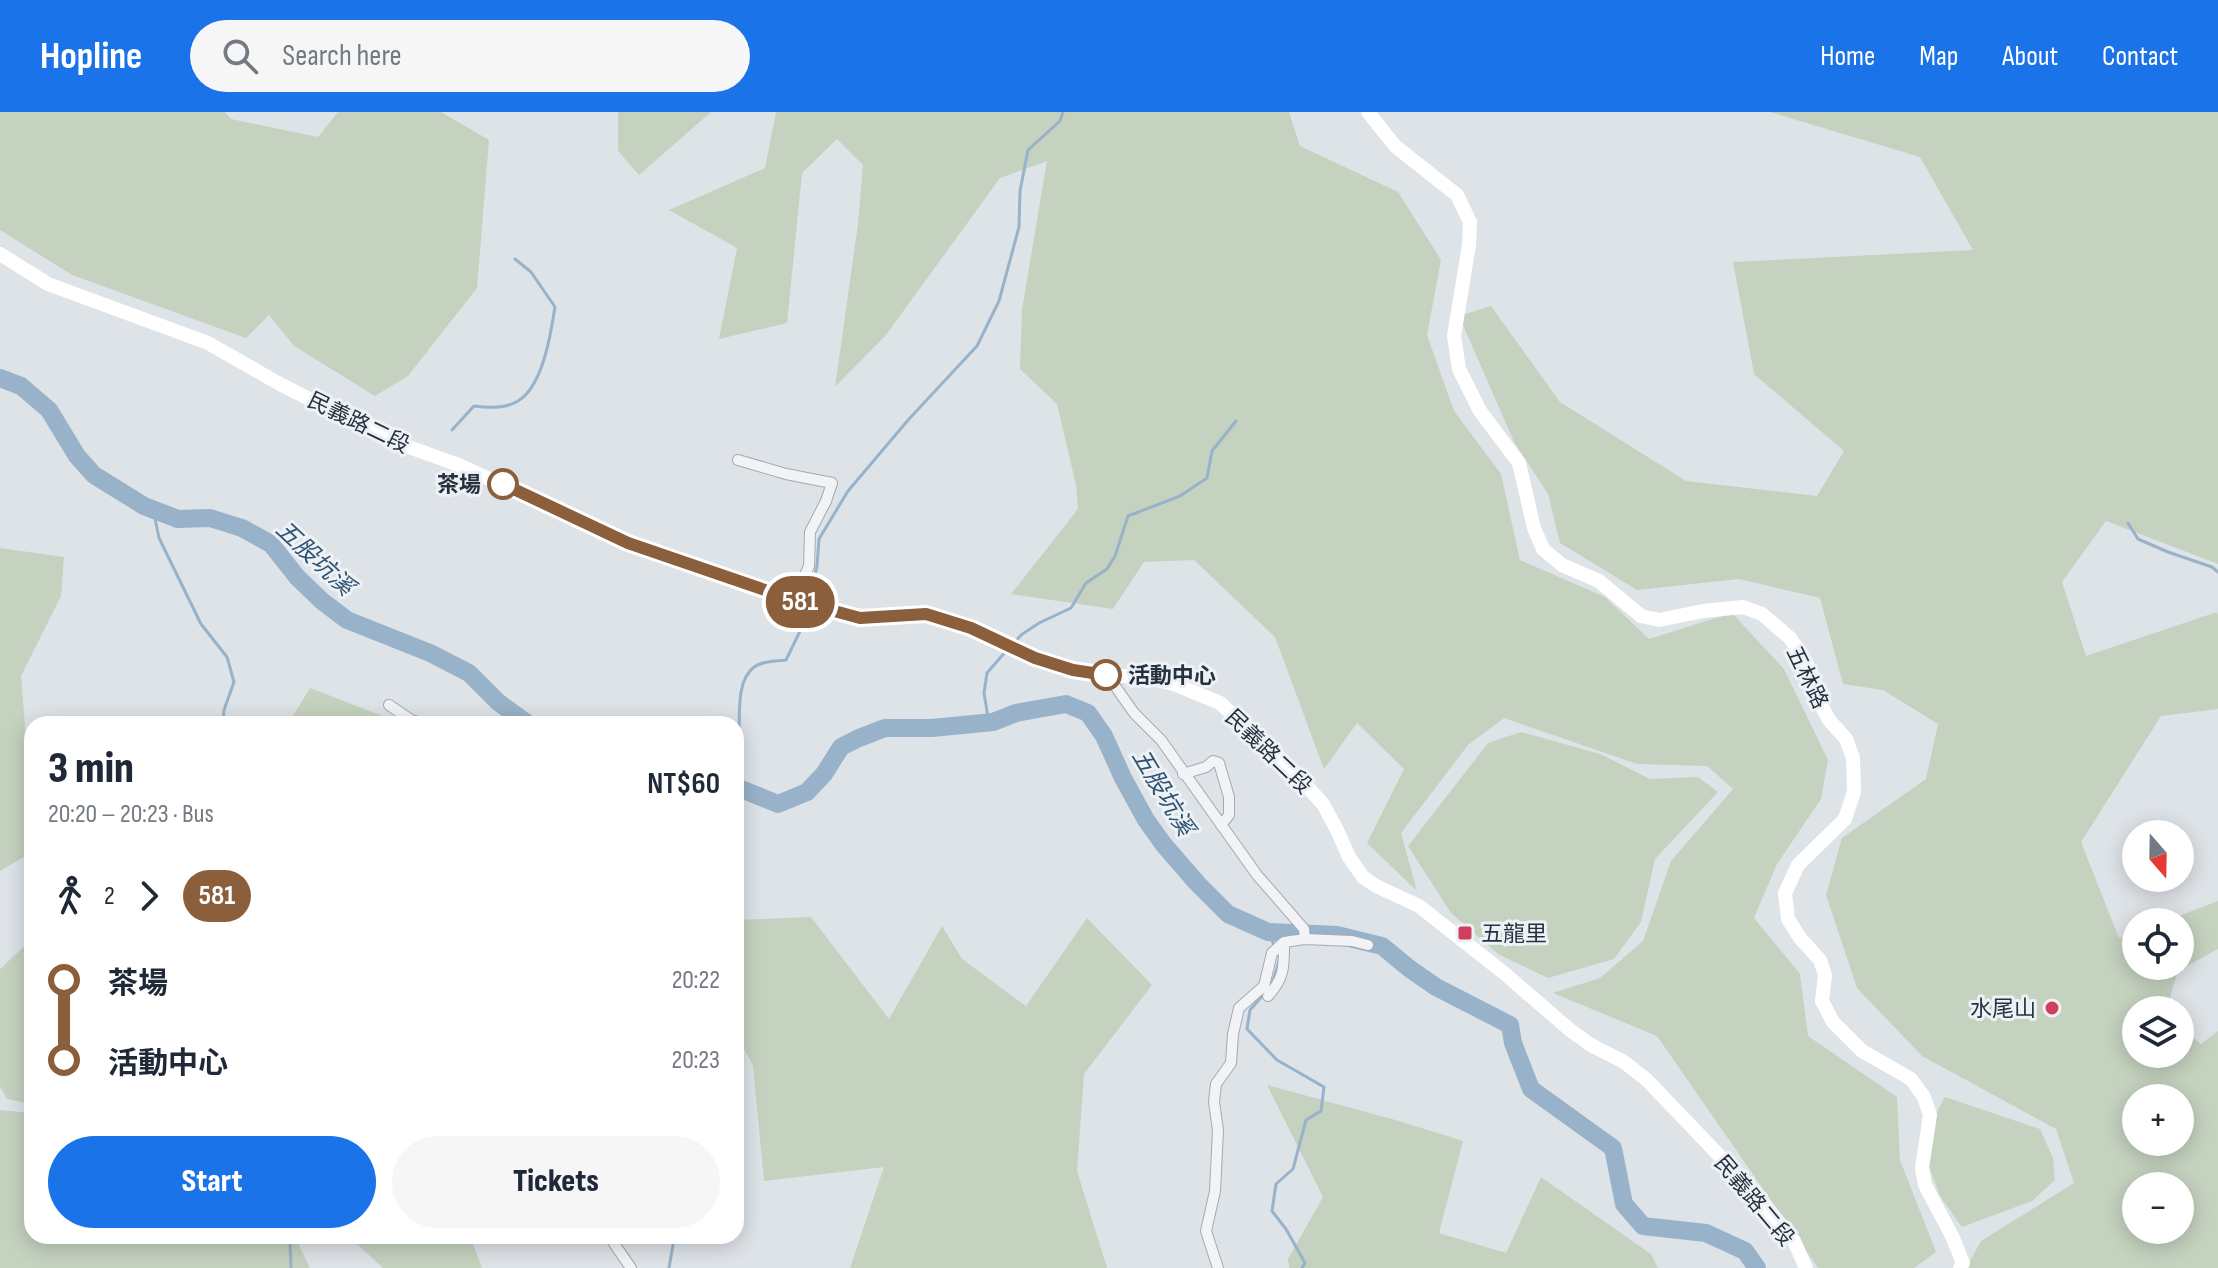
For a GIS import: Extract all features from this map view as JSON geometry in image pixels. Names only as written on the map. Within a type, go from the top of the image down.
[{"type":"main road","name":"五林路","points":[[1368,112],[1395,146],[1457,195],[1470,222],[1454,336],[1459,369],[1480,411],[1519,463],[1534,528],[1543,549],[1562,565],[1599,581],[1641,616],[1659,620],[1743,607],[1762,614],[1790,638],[1806,662],[1825,712],[1848,744],[1853,758],[1854,792],[1845,819],[1798,865],[1785,893],[1788,919],[1820,960],[1825,975],[1822,1001],[1833,1022],[1862,1051],[1911,1079],[1924,1097],[1930,1115],[1922,1168],[1925,1185],[1952,1236],[1963,1263],[1960,1268]]},
{"type":"main road","name":"民義路二段","points":[[0,254],[48,284],[208,343],[389,440],[459,465],[628,543],[803,603],[860,618],[926,614],[971,628],[1035,658],[1073,670],[1108,676],[1138,676],[1174,684],[1220,703],[1288,766],[1323,804],[1349,857],[1363,877],[1419,906],[1570,1030],[1624,1062],[1647,1080],[1754,1192],[1794,1241],[1806,1268]]},
{"type":"street","points":[[738,460],[832,483],[810,532],[803,603]]},
{"type":"street","points":[[1108,676],[1134,713],[1161,740],[1257,875],[1305,934]]},
{"type":"street","points":[[389,705],[405,716]]},
{"type":"street","points":[[1183,774],[1206,767],[1213,761],[1219,763],[1229,797],[1229,815],[1221,825]]},
{"type":"street","points":[[1218,1268],[1206,1231],[1215,1191],[1218,1130],[1214,1102],[1216,1084],[1231,1063],[1239,1008],[1264,986],[1272,953],[1284,942],[1305,934],[1368,945]]},
{"type":"street","points":[[1268,996],[1278,986],[1284,970],[1284,942]]},
{"type":"street","points":[[615,1244],[631,1268]]},
{"type":"green space","points":[[0,112],[225,112],[231,119],[318,137],[338,112],[441,112],[489,140],[477,288],[408,376],[375,396],[294,346],[269,315],[246,338],[72,275],[0,230]]},
{"type":"green space","points":[[618,112],[711,112],[639,175],[618,151]]},
{"type":"green space","points":[[776,112],[1289,112],[1300,146],[1398,192],[1441,260],[1427,335],[1454,411],[1501,474],[1520,560],[1605,597],[1649,639],[1732,613],[1784,669],[1828,760],[1821,799],[1777,864],[1754,918],[1800,974],[1808,1036],[1897,1097],[1900,1160],[1936,1252],[1914,1268],[1818,1268],[1657,1036],[1553,993],[1600,978],[1643,941],[1671,861],[1733,789],[1707,766],[1637,764],[1504,718],[1468,745],[1401,833],[1417,891],[1367,843],[1404,769],[1357,723],[1324,769],[1275,637],[1194,560],[1144,562],[1113,609],[1011,594],[1078,509],[1076,485],[1057,404],[1020,369],[1022,310],[1047,161],[1000,178],[886,335],[835,387],[858,224],[863,165],[837,139],[802,173],[787,323],[719,339],[737,248],[669,210],[765,168]]},
{"type":"green space","points":[[1770,112],[2218,112],[2218,564],[2106,521],[2062,582],[2086,656],[2217,612],[2218,616],[2218,709],[2161,716],[2081,842],[2119,938],[2122,937],[2122,980],[2175,980],[2170,996],[2122,996],[2122,1068],[2194,1068],[2194,1038],[2201,1044],[2218,1031],[2218,1268],[1966,1268],[1981,1241],[2074,1183],[2056,1129],[1922,1056],[1857,988],[1826,895],[1842,838],[1926,779],[1938,724],[1883,690],[1843,684],[1820,598],[1739,579],[1637,590],[1560,543],[1548,494],[1514,442],[1459,316],[1491,306],[1560,402],[1686,481],[1817,496],[1844,451],[1754,374],[1733,262],[1973,250],[1920,157]]},
{"type":"green space","points":[[0,548],[64,557],[61,596],[21,676],[24,716],[24,857],[0,871]]},
{"type":"green space","points":[[310,688],[381,716],[293,716]]},
{"type":"green space","points":[[1521,732],[1600,754],[1650,779],[1698,777],[1718,792],[1655,859],[1641,922],[1614,959],[1548,978],[1498,954],[1451,913],[1408,846],[1488,743]]},
{"type":"green space","points":[[2218,901],[2218,949],[2194,962],[2194,910]]},
{"type":"green space","points":[[811,917],[889,1019],[942,926],[962,959],[1026,1006],[1087,918],[1152,985],[1084,1074],[1077,1171],[1107,1268],[850,1268],[884,1167],[764,1181],[753,1065],[744,1049],[744,920]]},
{"type":"green space","points":[[24,946],[24,1102],[7,1099],[0,1087],[0,969]]},
{"type":"green space","points":[[1267,1085],[1463,1141],[1439,1233],[1506,1253],[1541,1177],[1651,1254],[1658,1268],[1289,1268],[1288,1259],[1323,1197]]},
{"type":"green space","points":[[1945,1097],[2040,1129],[2053,1158],[2055,1180],[2032,1201],[1962,1227],[1940,1196],[1924,1153],[1932,1121]]},
{"type":"green space","points":[[0,1110],[24,1112],[24,1244],[298,1244],[310,1268],[0,1268]]},
{"type":"green space","points":[[357,1244],[473,1244],[482,1268],[383,1268]]},
{"type":"waterway","points":[[809,599],[817,566],[819,539],[848,491],[977,346],[999,301],[1019,227],[1020,191],[1028,150],[1060,121],[1063,112]]},
{"type":"waterway","points":[[452,430],[474,406],[502,407],[518,401],[527,394],[540,372],[555,307],[531,272],[515,259]]},
{"type":"waterway","name":"五股坑溪","points":[[0,378],[21,386],[49,410],[77,456],[94,475],[144,506],[178,519],[210,518],[242,528],[271,544],[297,577],[347,620],[430,653],[469,673],[517,716]]},
{"type":"waterway","points":[[1015,642],[1039,623],[1071,608],[1086,583],[1107,569],[1115,556],[1128,516],[1180,496],[1207,478],[1212,451],[1236,421]]},
{"type":"waterway","points":[[153,509],[159,538],[201,624],[227,657],[234,682],[224,716]]},
{"type":"waterway","points":[[2128,523],[2138,539],[2218,572]]},
{"type":"waterway","points":[[739,716],[742,689],[748,673],[761,664],[786,660],[807,610]]},
{"type":"waterway","points":[[989,723],[984,693],[987,673],[1007,650]]},
{"type":"waterway","name":"五股坑溪","points":[[744,790],[778,804],[807,792],[824,774],[841,747],[885,728],[932,728],[993,722],[1016,713],[1066,704],[1088,713],[1104,736],[1146,820],[1197,883],[1228,914],[1268,932],[1337,935],[1382,946],[1436,987],[1510,1025],[1513,1043],[1531,1089],[1613,1148],[1624,1204],[1643,1226],[1706,1233],[1745,1251],[1757,1268]]},
{"type":"waterway","points":[[1268,932],[1280,958],[1272,985]]},
{"type":"waterway","points":[[1264,994],[1250,1010],[1247,1029],[1277,1060],[1324,1087],[1321,1111],[1306,1120],[1293,1169],[1276,1184],[1272,1211],[1305,1263],[1302,1268]]},
{"type":"waterway","points":[[290,1244],[291,1268]]},
{"type":"waterway","points":[[669,1268],[673,1244]]},
{"type":"bus line","name":"581","points":[[503,484],[628,543],[794,600],[860,618],[926,614],[971,628],[1035,658],[1073,670],[1106,675]]},
{"type":"place","name":"茶場","points":[[503,484]]},
{"type":"place","name":"活動中心","points":[[1106,675]]},
{"type":"place","name":"五龍里","points":[[1465,933]]},
{"type":"place","name":"水尾山","points":[[2052,1008]]}]
